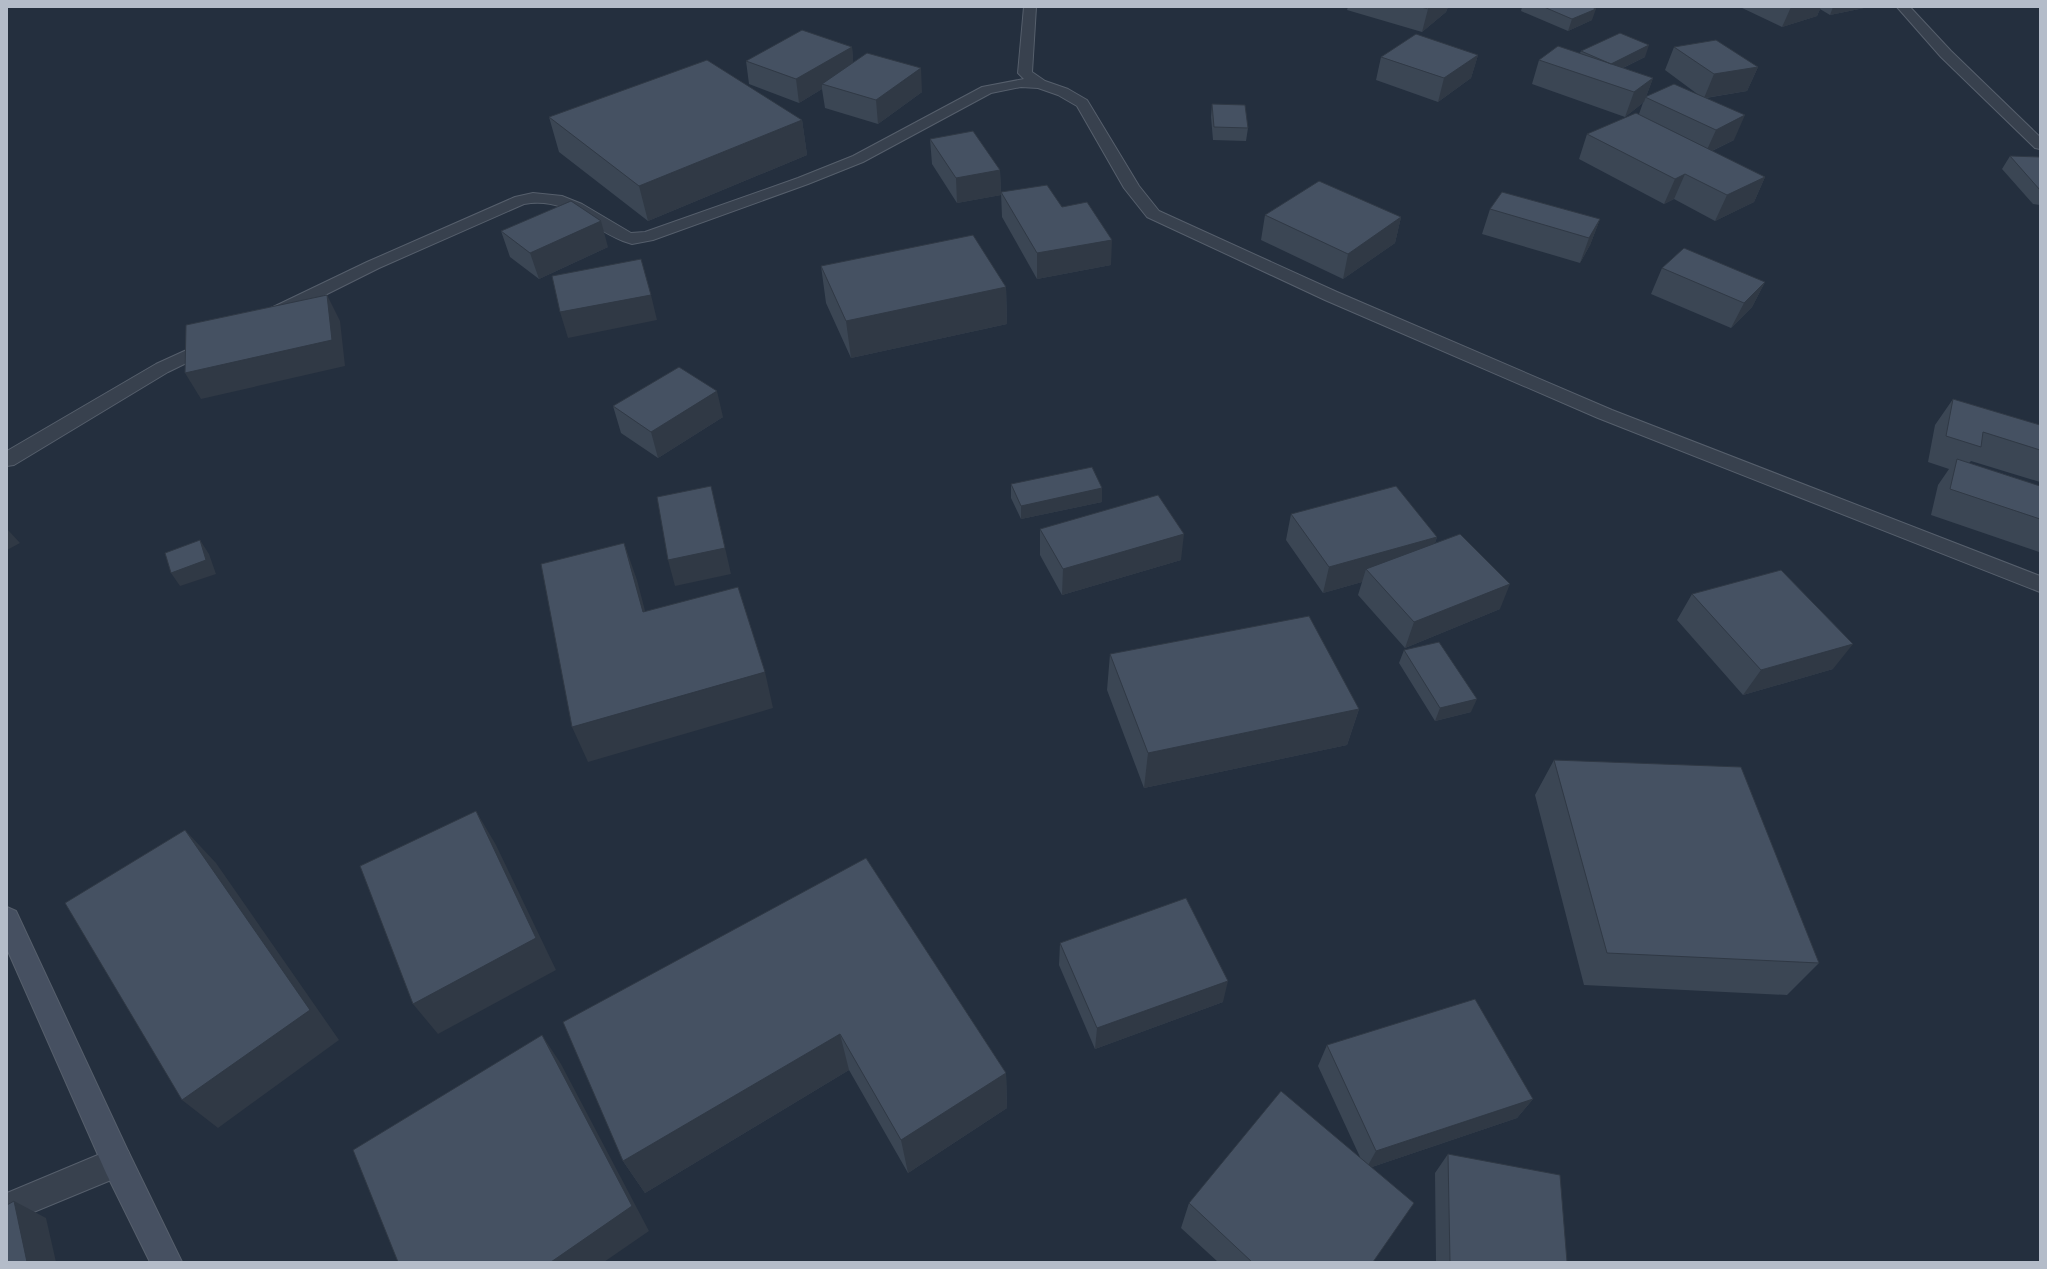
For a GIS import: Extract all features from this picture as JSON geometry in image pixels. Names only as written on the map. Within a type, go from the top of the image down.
[{"type":"main road","points":[[7,919],[117,1162],[166,1262]]},
{"type":"street","points":[[1030,7],[1025,73],[1040,84]]},
{"type":"street","points":[[1904,7],[1946,54],[2040,145]]},
{"type":"street","points":[[260,320],[373,265],[520,200],[535,196],[554,197],[571,204],[632,239],[647,237],[803,181],[858,158],[987,90],[1020,83],[1040,84],[1063,92],[1082,103],[1132,188],[1152,214],[1331,296],[1605,414],[2040,584]]},
{"type":"street","points":[[7,460],[162,368],[225,337]]},
{"type":"street","points":[[7,1208],[117,1162]]},
{"type":"building","points":[[1544,7],[1592,7],[1596,9],[1572,19]]},
{"type":"building","points":[[802,30],[852,47],[796,79],[746,61]]},
{"type":"building","points":[[1620,33],[1649,45],[1611,64],[1581,51]]},
{"type":"building","points":[[1416,34],[1478,55],[1444,78],[1381,57]]},
{"type":"building","points":[[1716,40],[1758,67],[1714,74],[1674,47]]},
{"type":"building","points":[[1558,46],[1653,78],[1634,92],[1539,60]]},
{"type":"building","points":[[867,53],[921,68],[876,100],[822,84]]},
{"type":"building","points":[[707,60],[802,120],[639,186],[549,117]]},
{"type":"building","points":[[1674,84],[1745,115],[1716,130],[1645,97]]},
{"type":"building","points":[[1212,104],[1245,105],[1248,128],[1214,127]]},
{"type":"building","points":[[1636,113],[1765,177],[1727,195],[1685,174],[1675,179],[1587,134]]},
{"type":"building","points":[[973,131],[1000,170],[956,178],[930,139]]},
{"type":"building","points":[[2010,156],[2040,157],[2040,190]]},
{"type":"building","points":[[1319,181],[1401,217],[1348,254],[1265,215]]},
{"type":"building","points":[[1047,185],[1062,207],[1087,202],[1112,240],[1037,253],[1001,192]]},
{"type":"building","points":[[1502,192],[1600,219],[1589,238],[1490,209]]},
{"type":"building","points":[[571,201],[601,221],[530,253],[501,231]]},
{"type":"building","points":[[973,235],[1006,287],[846,321],[821,266]]},
{"type":"building","points":[[1684,248],[1765,282],[1744,303],[1662,268]]},
{"type":"building","points":[[641,259],[651,295],[560,312],[552,276]]},
{"type":"building","points":[[327,295],[332,340],[185,373],[186,325]]},
{"type":"building","points":[[679,367],[717,391],[651,432],[613,406]]},
{"type":"building","points":[[1953,399],[2040,425],[2040,450],[1983,432],[1981,447],[1946,436]]},
{"type":"building","points":[[1957,459],[2040,486],[2040,519],[1950,489]]},
{"type":"building","points":[[1092,467],[1102,488],[1021,506],[1011,484]]},
{"type":"building","points":[[711,486],[725,548],[668,560],[657,497]]},
{"type":"building","points":[[1396,486],[1437,537],[1329,567],[1291,514]]},
{"type":"building","points":[[1158,495],[1184,534],[1063,569],[1040,529]]},
{"type":"building","points":[[1460,534],[1510,584],[1414,622],[1366,569]]},
{"type":"building","points":[[200,540],[206,560],[171,573],[165,553]]},
{"type":"building","points":[[624,543],[643,612],[738,587],[765,672],[572,727],[541,564]]},
{"type":"building","points":[[1781,570],[1853,644],[1761,670],[1692,594]]},
{"type":"building","points":[[1309,616],[1359,709],[1148,753],[1110,654]]},
{"type":"building","points":[[1439,642],[1477,699],[1440,708],[1404,650]]},
{"type":"building","points":[[1554,760],[1741,767],[1819,963],[1607,953]]},
{"type":"building","points":[[476,811],[536,938],[413,1004],[360,866]]},
{"type":"building","points":[[185,830],[310,1010],[182,1100],[65,903]]},
{"type":"building","points":[[866,858],[1006,1073],[901,1140],[840,1034],[623,1161],[563,1022]]},
{"type":"building","points":[[1186,898],[1228,981],[1097,1028],[1060,943]]},
{"type":"building","points":[[1475,999],[1533,1099],[1376,1151],[1327,1045]]},
{"type":"building","points":[[542,1035],[632,1206],[551,1262],[398,1262],[353,1150]]},
{"type":"building","points":[[1281,1091],[1414,1203],[1373,1262],[1252,1262],[1189,1203]]},
{"type":"building","points":[[1448,1154],[1560,1175],[1567,1262],[1450,1262]]},
{"type":"building","points":[[14,1201],[27,1262],[7,1262],[7,1205]]}]
